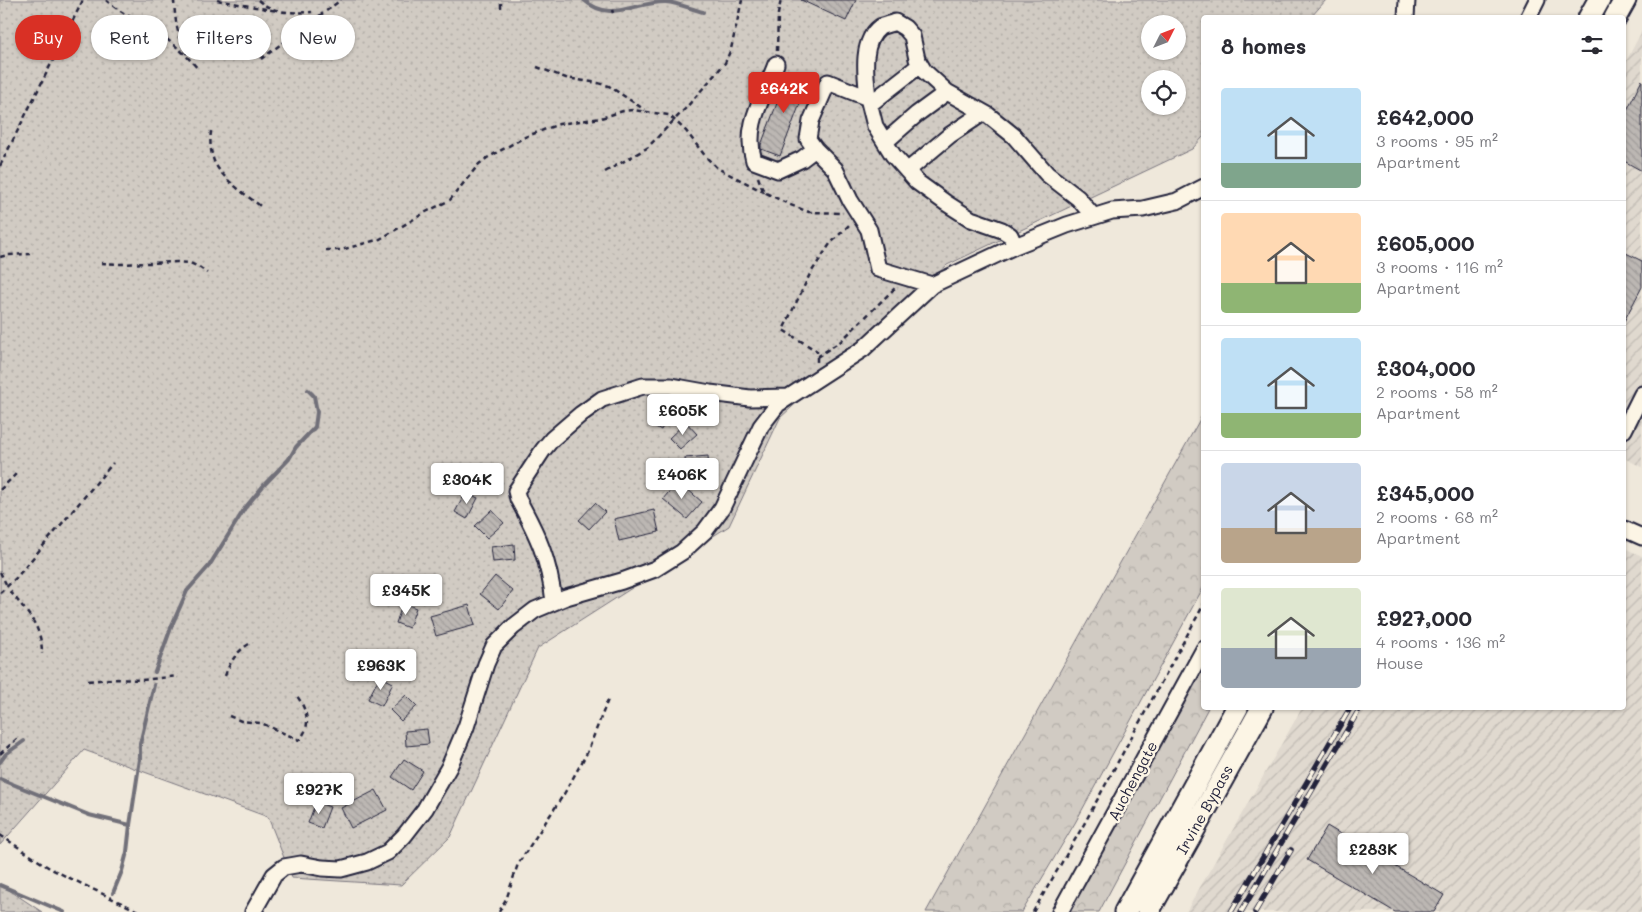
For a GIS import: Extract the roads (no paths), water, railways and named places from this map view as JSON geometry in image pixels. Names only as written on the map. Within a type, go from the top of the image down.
[{"type":"highway","points":[[1591,15],[1599,0]]},
{"type":"highway","points":[[1617,15],[1625,0]]},
{"type":"highway","name":"Irvine Bypass","points":[[1125,912],[1236,710]]},
{"type":"highway","name":"Irvine Bypass","points":[[1148,912],[1261,710]]},
{"type":"street","points":[[1406,15],[1407,0]]},
{"type":"street","points":[[1529,15],[1536,0]]},
{"type":"street","points":[[1015,246],[1010,235],[1002,230],[971,219],[946,204],[917,182],[893,155],[875,126],[869,101],[866,73],[871,36],[881,26],[895,22],[905,28],[912,36],[917,60],[924,71],[947,92],[983,113],[1014,136],[1047,174],[1078,198],[1093,216]]},
{"type":"street","points":[[776,64],[750,132],[751,151],[754,161],[778,170],[815,149]]},
{"type":"street","points":[[869,101],[920,65]]},
{"type":"street","points":[[869,101],[828,82],[811,121],[808,139],[835,169],[850,200],[869,230],[878,269],[932,286]]},
{"type":"street","points":[[885,142],[899,128],[947,92]]},
{"type":"street","points":[[907,171],[950,135],[983,113]]},
{"type":"street","points":[[253,912],[274,875],[284,867],[301,864],[341,869],[368,862],[388,852],[404,836],[425,809],[449,767],[466,727],[486,664],[494,646],[513,627],[535,610],[566,597],[656,569],[682,552],[706,530],[722,508],[761,426],[778,404],[863,350],[932,286],[1015,246],[1067,225],[1112,210],[1143,209],[1177,201],[1201,189]]},
{"type":"street","points":[[554,602],[545,554],[518,499],[516,491],[552,439],[602,399],[643,386],[671,386],[750,398],[788,397]]},
{"type":"street","points":[[1626,426],[1642,394]]},
{"type":"street","points":[[1626,530],[1642,538]]},
{"type":"street","name":"Auchengate","points":[[1060,912],[1201,655]]},
{"type":"waterway","points":[[584,0],[594,7],[604,10],[624,10],[666,2],[703,12]]},
{"type":"waterway","points":[[155,672],[187,591],[209,566],[245,508],[315,427],[317,412],[314,396],[308,390]]},
{"type":"waterway","points":[[113,893],[127,852],[140,759],[140,744],[154,685]]},
{"type":"waterway","points":[[0,762],[6,754],[24,741]]},
{"type":"waterway","points":[[0,779],[89,815],[130,825]]},
{"type":"waterway","points":[[0,885],[64,912]]},
{"type":"railway","points":[[1231,912],[1349,710]]},
{"type":"railway","points":[[1241,912],[1359,710]]},
{"type":"railway","points":[[1255,912],[1291,850]]}]
